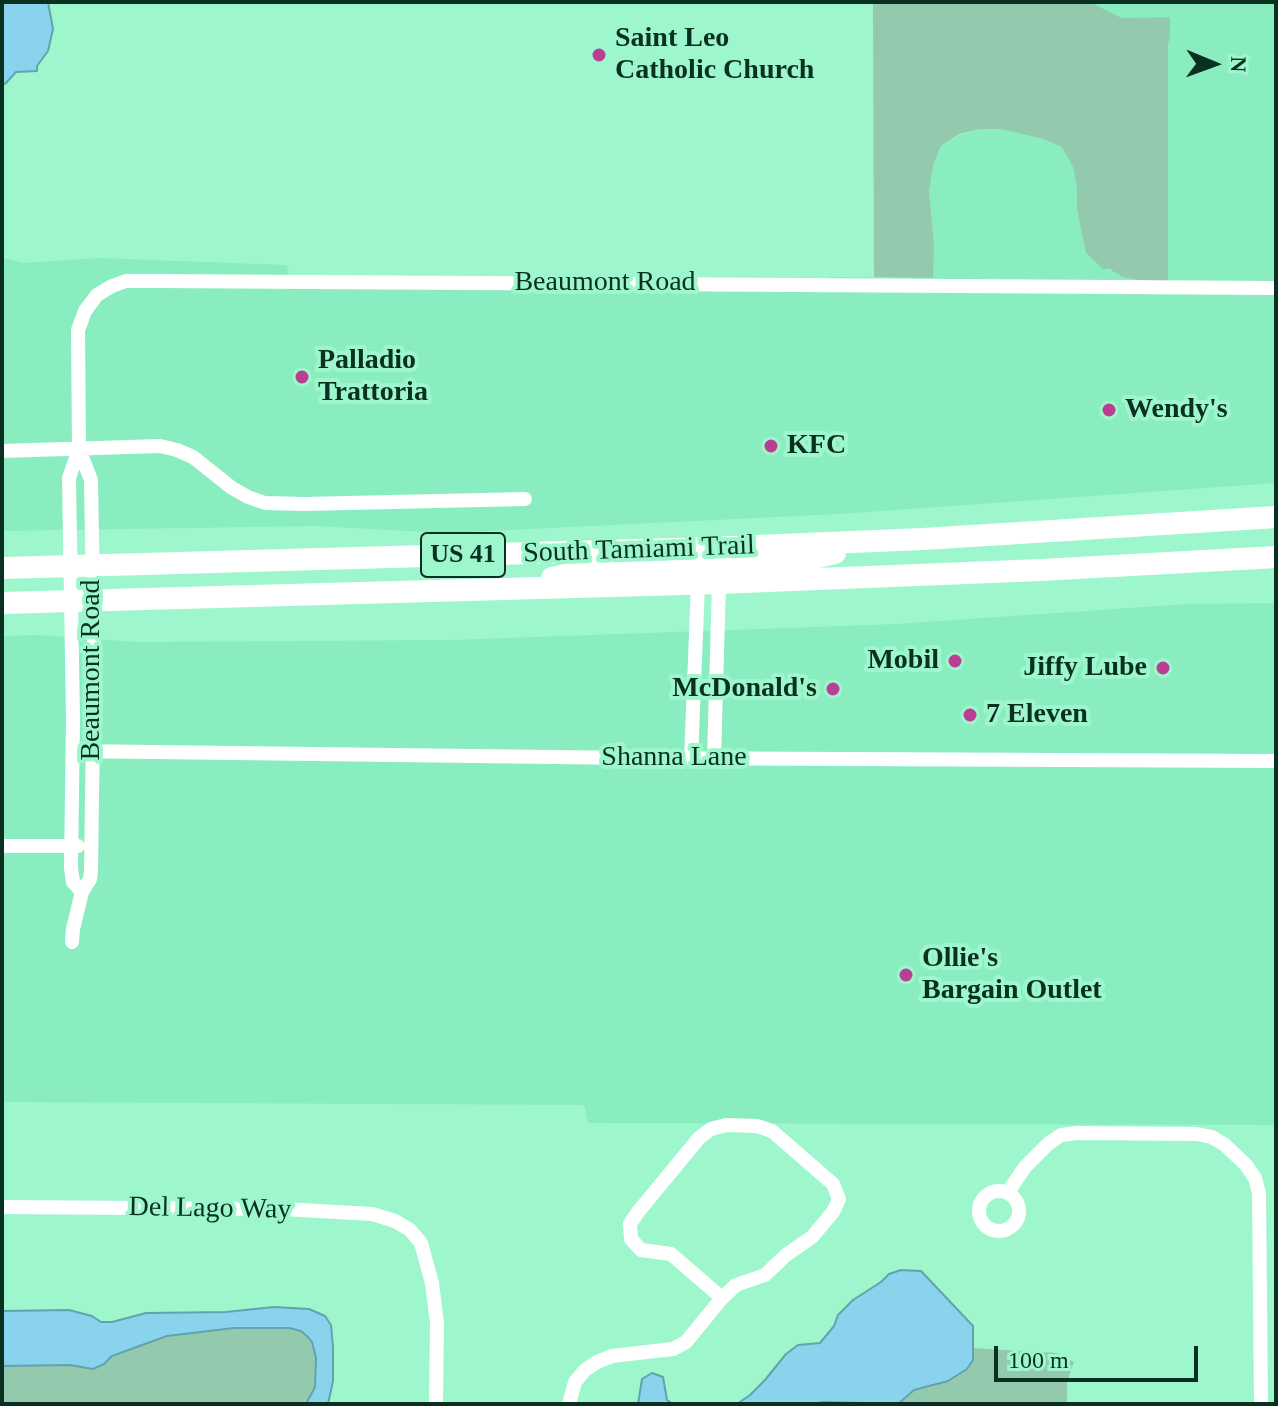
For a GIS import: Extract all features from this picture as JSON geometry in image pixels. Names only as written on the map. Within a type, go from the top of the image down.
[{"type":"main road","name":"South Tamiami Trail","points":[[2,568],[709,548],[883,541],[1276,517]]},
{"type":"main road","points":[[708,583],[710,573],[721,568],[805,560],[883,541]]},
{"type":"main road","points":[[497,590],[583,571],[682,567],[703,557],[709,548]]},
{"type":"main road","name":"South Tamiami Trail","points":[[2,603],[708,583],[1276,557]]},
{"type":"street","name":"Beaumont Road","points":[[72,942],[82,892],[90,879],[92,751],[82,565],[69,478],[79,449],[78,330],[85,311],[97,295],[112,286],[126,281],[1276,288]]},
{"type":"street","points":[[2,451],[160,446],[193,457],[232,488],[265,503],[525,499]]},
{"type":"street","name":"Beaumont Road","points":[[79,449],[91,480],[82,565],[73,751],[71,868],[73,882],[82,892]]},
{"type":"street","points":[[691,759],[708,583]]},
{"type":"street","points":[[708,583],[714,759]]},
{"type":"street","name":"Shanna Lane","points":[[73,751],[691,759],[1276,761]]},
{"type":"street","points":[[2,846],[91,846]]},
{"type":"street","points":[[569,1404],[575,1382],[597,1362],[612,1356],[673,1349],[686,1342],[736,1285],[765,1275],[812,1237],[833,1212],[839,1199],[833,1184],[772,1131],[757,1126],[726,1125],[711,1129],[699,1138],[630,1224],[631,1239],[641,1250],[671,1254],[722,1298]]},
{"type":"street","points":[[1008,1192],[1025,1167],[1061,1135],[1197,1134],[1212,1137],[1225,1145],[1246,1165],[1255,1178],[1259,1193],[1261,1404]]},
{"type":"street","name":"Del Lago Way","points":[[2,1207],[284,1209],[372,1214],[395,1221],[410,1230],[421,1243],[432,1283],[437,1323],[436,1404]]},
{"type":"shaded area","points":[[873,2],[1090,2],[1122,18],[1170,17],[1168,283],[1123,277],[1103,269],[1086,253],[1073,167],[1062,147],[1001,129],[980,129],[959,134],[941,146],[933,165],[929,191],[934,246],[933,278],[874,277]]},
{"type":"shaded area","points":[[1090,2],[1276,2],[1276,483],[839,514],[447,533],[314,526],[2,531],[2,258],[24,263],[99,258],[287,265],[291,289],[828,291],[830,277],[933,278],[929,186],[941,146],[959,135],[980,129],[1001,129],[1062,147],[1073,166],[1086,253],[1103,268],[1144,281],[1170,17],[1122,18]]},
{"type":"shaded area","points":[[1276,603],[1276,1125],[588,1123],[584,1105],[2,1102],[2,636],[37,635],[138,642],[451,640],[896,624],[1187,604]]},
{"type":"shaded area","points":[[234,1328],[289,1328],[301,1331],[308,1337],[316,1358],[315,1387],[306,1404],[2,1404],[2,1366],[70,1365],[93,1369],[112,1356],[167,1336]]},
{"type":"shaded area","points":[[973,1348],[1057,1353],[1074,1362],[1067,1382],[1067,1404],[898,1404],[914,1390],[948,1381],[973,1360]]},
{"type":"water","points":[[2,2],[48,2],[53,29],[48,51],[37,66],[37,71],[16,72],[5,84],[2,82]]},
{"type":"water","points":[[901,1270],[921,1271],[973,1326],[973,1360],[967,1369],[948,1381],[914,1390],[898,1404],[737,1404],[765,1380],[786,1354],[798,1345],[820,1343],[834,1326],[838,1315],[853,1300],[889,1274]]},
{"type":"water","points":[[274,1307],[309,1309],[325,1316],[331,1325],[333,1381],[328,1404],[306,1404],[315,1387],[316,1358],[308,1337],[301,1331],[289,1328],[234,1328],[167,1336],[112,1356],[93,1369],[70,1365],[2,1366],[2,1311],[69,1310],[92,1316],[101,1322],[112,1322],[146,1313],[226,1312]]},
{"type":"water","points":[[652,1373],[663,1377],[667,1400],[673,1404],[638,1404],[642,1379]]},
{"type":"place","name":"Saint Leo Catholic Church","points":[[599,55]]},
{"type":"place","name":"Palladio Trattoria","points":[[302,377]]},
{"type":"place","name":"Wendy's","points":[[1109,410]]},
{"type":"place","name":"KFC","points":[[771,446]]},
{"type":"place","name":"Mobil","points":[[955,661]]},
{"type":"place","name":"Jiffy Lube","points":[[1163,668]]},
{"type":"place","name":"McDonald's","points":[[833,689]]},
{"type":"place","name":"7 Eleven","points":[[970,715]]},
{"type":"place","name":"Ollie's Bargain Outlet","points":[[906,975]]}]
